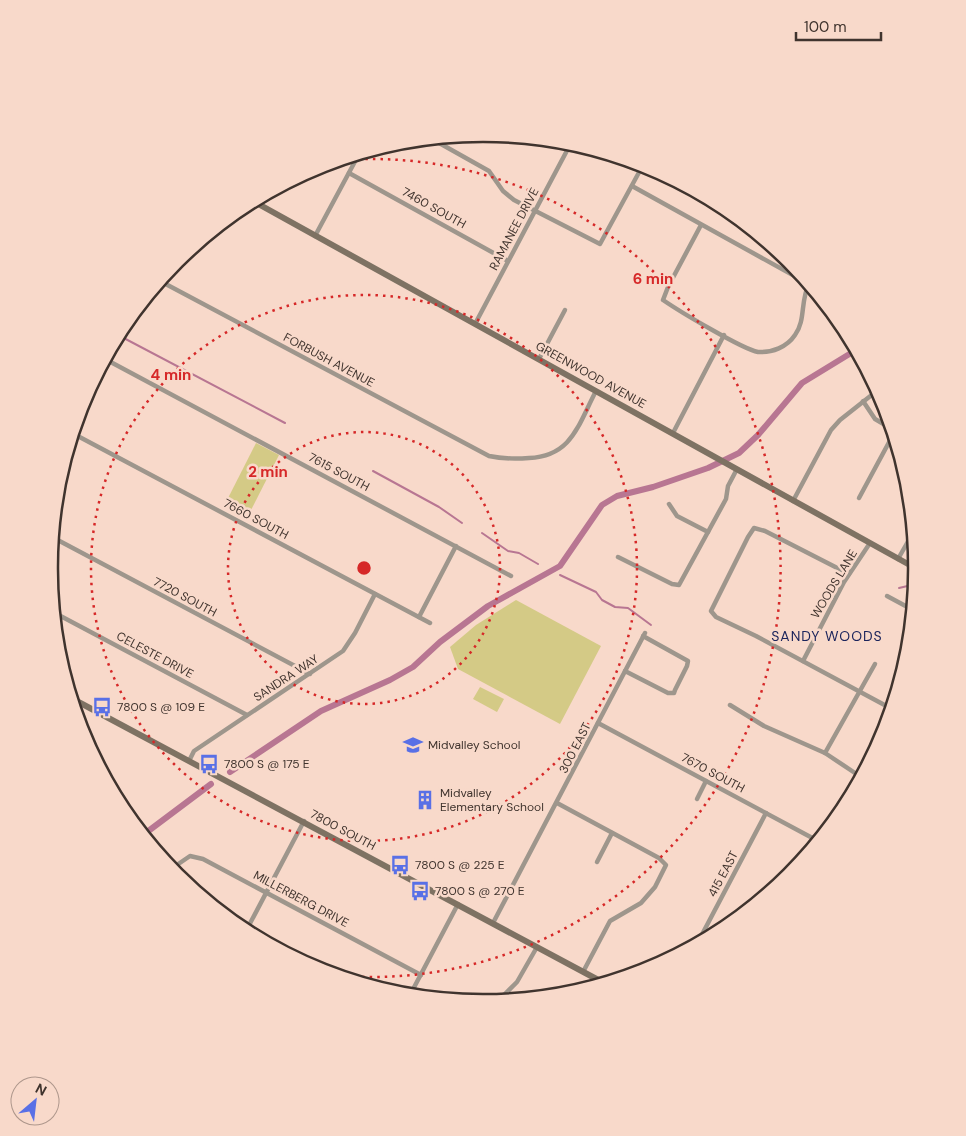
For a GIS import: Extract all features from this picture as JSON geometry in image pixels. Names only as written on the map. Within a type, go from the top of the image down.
[{"type":"street","points":[[442,144],[482,166],[494,177],[508,196],[600,244],[639,172]]},
{"type":"street","name":"RAMANEE DRIVE","points":[[475,324],[567,151]]},
{"type":"street","points":[[316,236],[355,162]]},
{"type":"street","name":"7460 SOUTH","points":[[349,173],[508,261]]},
{"type":"street","points":[[632,186],[791,274]]},
{"type":"street","name":"GREENWOOD AVENUE","points":[[261,205],[908,565]]},
{"type":"street","points":[[701,225],[668,287],[664,300],[748,348],[757,352],[767,352],[776,350],[790,341],[801,324],[803,299],[806,291]]},
{"type":"street","name":"FORBUSH AVENUE","points":[[166,284],[489,456],[507,459],[544,458],[557,453],[566,445],[573,434],[596,391]]},
{"type":"street","points":[[539,359],[565,310]]},
{"type":"street","points":[[673,434],[724,335]]},
{"type":"street","name":"7615 SOUTH","points":[[111,362],[511,576]]},
{"type":"street","points":[[793,500],[831,430],[840,420],[871,395]]},
{"type":"street","points":[[863,401],[876,419],[883,423]]},
{"type":"street","name":"7660 SOUTH","points":[[78,436],[430,623]]},
{"type":"street","points":[[859,498],[889,442]]},
{"type":"street","points":[[618,557],[677,586],[683,580],[726,499],[734,468]]},
{"type":"street","points":[[669,504],[677,516],[708,532]]},
{"type":"street","points":[[849,574],[765,531],[754,528],[720,589],[711,611],[716,617],[886,706]]},
{"type":"street","name":"7720 SOUTH","points":[[58,540],[310,674]]},
{"type":"street","points":[[898,559],[908,542]]},
{"type":"street","name":"WOODS LANE","points":[[802,661],[849,574],[870,544]]},
{"type":"street","points":[[419,617],[456,546]]},
{"type":"street","name":"SANDRA WAY","points":[[189,760],[194,751],[335,658],[349,644],[375,594]]},
{"type":"street","points":[[887,596],[907,607]]},
{"type":"street","name":"CELESTE DRIVE","points":[[60,616],[247,715]]},
{"type":"street","name":"300 EAST","points":[[493,923],[557,803],[598,723],[625,671],[644,635],[688,660],[675,690],[671,694],[625,671]]},
{"type":"street","points":[[825,753],[875,664]]},
{"type":"street","name":"7800 SOUTH","points":[[79,702],[595,978]]},
{"type":"street","points":[[730,705],[764,726],[825,753],[855,773]]},
{"type":"street","name":"7670 SOUTH","points":[[598,723],[812,838]]},
{"type":"street","points":[[697,799],[706,781]]},
{"type":"street","points":[[557,803],[659,858],[666,864],[655,887],[641,904],[610,921],[583,972]]},
{"type":"street","name":"415 EAST","points":[[704,931],[766,813]]},
{"type":"street","points":[[250,924],[304,821]]},
{"type":"street","points":[[597,862],[612,833]]},
{"type":"street","name":"MILLERBERG DRIVE","points":[[177,864],[186,858],[198,857],[421,975]]},
{"type":"street","points":[[414,988],[458,904]]},
{"type":"street","points":[[506,993],[517,982],[537,947]]},
{"type":"shaded area","points":[[256,443],[279,455],[247,518],[224,506]]},
{"type":"shaded area","points":[[516,600],[601,646],[560,724],[458,669],[450,647],[476,625]]},
{"type":"shaded area","points":[[480,687],[504,699],[497,712],[473,699]]},
{"type":"waterway","points":[[125,339],[285,423]]},
{"type":"waterway","points":[[230,772],[321,711],[390,680],[413,667],[440,642],[488,606],[560,566],[602,505],[617,496],[653,487],[708,468],[739,453],[758,435],[802,383],[850,354]]},
{"type":"waterway","points":[[373,471],[439,507],[462,523]]},
{"type":"waterway","points":[[482,533],[508,551],[519,553],[538,564]]},
{"type":"waterway","points":[[560,575],[596,592],[602,600],[615,607],[628,608],[651,625]]},
{"type":"waterway","points":[[899,588],[908,586]]},
{"type":"waterway","points":[[148,831],[211,784]]},
{"type":"place","name":"7800 S @ 109 E","points":[[102,707]]},
{"type":"place","name":"Midvalley School","points":[[413,745]]},
{"type":"place","name":"7800 S @ 175 E","points":[[209,764]]},
{"type":"place","name":"Midvalley Elementary School","points":[[425,800]]},
{"type":"place","name":"7800 S @ 225 E","points":[[400,865]]},
{"type":"place","name":"7800 S @ 270 E","points":[[420,891]]},
{"type":"district","name":"SANDY WOODS","points":[[827,636]]}]
